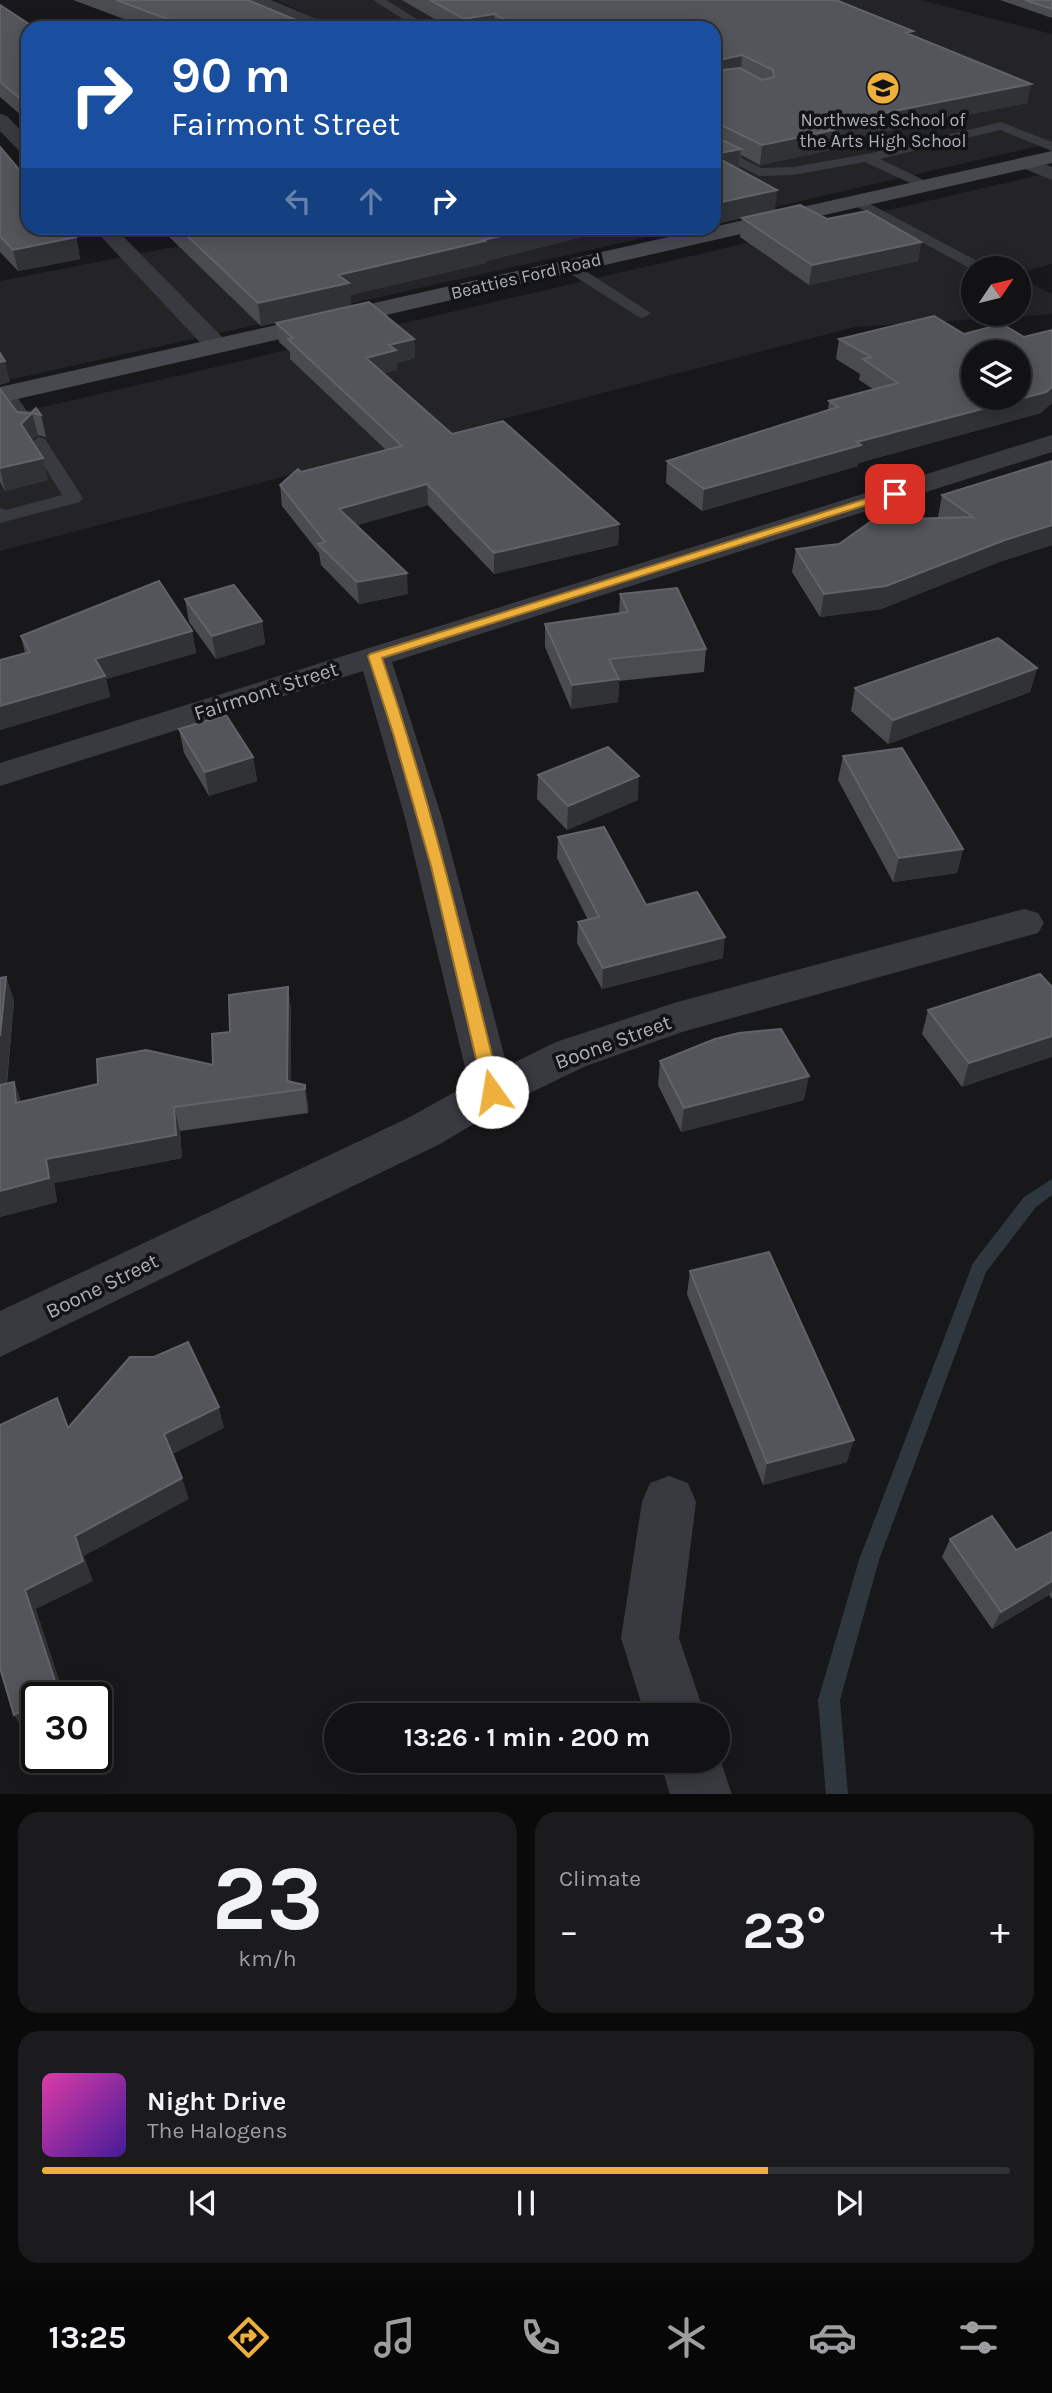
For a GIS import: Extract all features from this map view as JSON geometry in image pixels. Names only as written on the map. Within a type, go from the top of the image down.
[{"type":"main road","name":"Beatties Ford Road","points":[[721,227],[857,201],[1052,157]]},
{"type":"main road","name":"Beatties Ford Road","points":[[3,394],[568,267],[690,235]]},
{"type":"street","points":[[257,0],[309,21]]},
{"type":"street","points":[[0,120],[21,142]]},
{"type":"street","points":[[0,153],[21,150]]},
{"type":"street","points":[[1027,163],[1052,174]]},
{"type":"street","points":[[110,235],[217,346]]},
{"type":"street","name":"Fairmont Street","points":[[0,775],[1052,443]]},
{"type":"street","points":[[374,656],[400,733],[438,866],[492,1092]]},
{"type":"street","name":"Boone Street","points":[[0,1335],[424,1131],[492,1092],[571,1054],[674,1019],[1024,923]]},
{"type":"street","points":[[669,1502],[650,1638],[671,1703]]},
{"type":"street","points":[[694,1773],[701,1794]]},
{"type":"lane","points":[[378,0],[413,21]]},
{"type":"lane","points":[[721,152],[759,172],[793,171],[867,158],[1001,126],[1052,147]]},
{"type":"lane","points":[[867,158],[925,186]]},
{"type":"lane","points":[[857,201],[961,258]]},
{"type":"lane","points":[[568,267],[643,313]]},
{"type":"lane","points":[[0,514],[1,517],[73,498],[34,435],[3,394]]},
{"type":"shaded area","name":"Northwest School of the Arts High School","points":[[275,0],[921,0],[1052,34],[1052,143],[721,219],[721,21],[323,21]]},
{"type":"shaded area","points":[[1052,172],[1052,264],[1031,270],[1031,256],[961,256],[961,320],[855,327],[0,551],[0,417]]},
{"type":"shaded area","points":[[235,235],[657,235],[0,382],[0,281]]},
{"type":"shaded area","points":[[1031,284],[1052,294],[1052,314],[1031,315]]},
{"type":"building","points":[[116,0],[248,0],[298,21],[173,21]]},
{"type":"building","points":[[430,0],[836,0],[913,31],[906,33],[1031,84],[823,125],[833,130],[762,145],[721,125],[721,70],[740,68],[762,80],[774,77],[773,70],[742,55],[721,60],[721,21],[506,21],[494,14],[464,19]]},
{"type":"building","points":[[1025,0],[1052,0],[1052,9]]},
{"type":"building","points":[[0,5],[24,21],[21,21],[21,99],[0,82]]},
{"type":"building","points":[[721,139],[741,149],[721,153]]},
{"type":"building","points":[[0,147],[21,172],[21,235],[76,237],[13,250],[0,236]]},
{"type":"building","points":[[721,160],[777,190],[722,202]]},
{"type":"building","points":[[800,205],[827,219],[867,211],[921,242],[812,265],[742,218]]},
{"type":"building","points":[[186,235],[504,235],[338,275],[349,283],[258,303]]},
{"type":"building","points":[[369,302],[414,339],[389,345],[396,350],[366,358],[452,434],[503,421],[619,524],[494,553],[427,484],[339,509],[407,573],[357,582],[318,544],[325,542],[280,485],[298,469],[301,472],[402,446],[288,339],[293,338],[276,323]]},
{"type":"building","points":[[934,316],[964,334],[994,326],[1005,326],[1024,337],[1052,330],[1052,387],[1046,392],[1031,396],[1031,340],[961,340],[961,410],[978,410],[857,442],[861,445],[704,489],[667,461],[838,407],[829,401],[898,383],[863,359],[871,357],[839,339]]},
{"type":"building","points":[[0,389],[17,412],[31,413],[36,408],[41,415],[32,413],[21,424],[43,458],[0,468]]},
{"type":"building","points":[[1052,461],[1052,525],[1005,540],[886,586],[824,594],[796,549],[839,544],[873,520],[973,517],[942,495]]},
{"type":"building","points":[[159,581],[192,631],[95,659],[105,676],[0,706],[0,660],[30,652],[21,636]]},
{"type":"building","points":[[234,585],[262,621],[212,636],[185,599]]},
{"type":"building","points":[[677,588],[706,649],[609,659],[619,679],[572,685],[545,624],[628,612],[620,594]]},
{"type":"building","points":[[998,638],[1037,668],[893,720],[855,688]]},
{"type":"building","points":[[226,715],[253,757],[205,772],[179,729]]},
{"type":"building","points":[[608,747],[639,776],[568,806],[538,775]]},
{"type":"building","points":[[902,748],[963,849],[899,858],[843,756]]},
{"type":"building","points":[[604,827],[646,905],[697,892],[725,937],[603,968],[578,922],[599,917],[558,837]]},
{"type":"building","points":[[1040,974],[1052,987],[1052,1036],[969,1063],[928,1010]]},
{"type":"building","points":[[6,977],[0,1036],[0,978]]},
{"type":"building","points":[[288,987],[287,1081],[305,1085],[305,1089],[174,1107],[176,1135],[46,1159],[49,1178],[0,1191],[0,1085],[14,1082],[16,1103],[98,1084],[97,1059],[146,1050],[213,1065],[212,1034],[230,1032],[229,995]]},
{"type":"building","points":[[781,1029],[809,1076],[684,1108],[660,1061],[715,1039],[739,1033]]},
{"type":"building","points":[[769,1252],[854,1440],[767,1463],[690,1271]]},
{"type":"building","points":[[188,1342],[219,1407],[164,1434],[182,1478],[75,1536],[83,1561],[25,1590],[55,1682],[21,1682],[21,1711],[14,1715],[0,1668],[0,1425],[57,1398],[68,1428],[130,1357],[154,1357]]},
{"type":"building","points":[[992,1516],[1016,1550],[1052,1532],[1052,1581],[1001,1612],[950,1539]]},
{"type":"waterway","points":[[837,1794],[829,1700],[869,1560],[979,1268],[1030,1202],[1052,1186]]},
{"type":"place","name":"Northwest School of the Arts High School","points":[[883,88]]},
{"type":"route","points":[[492,1092],[438,866],[400,733],[374,656],[895,494]]}]
